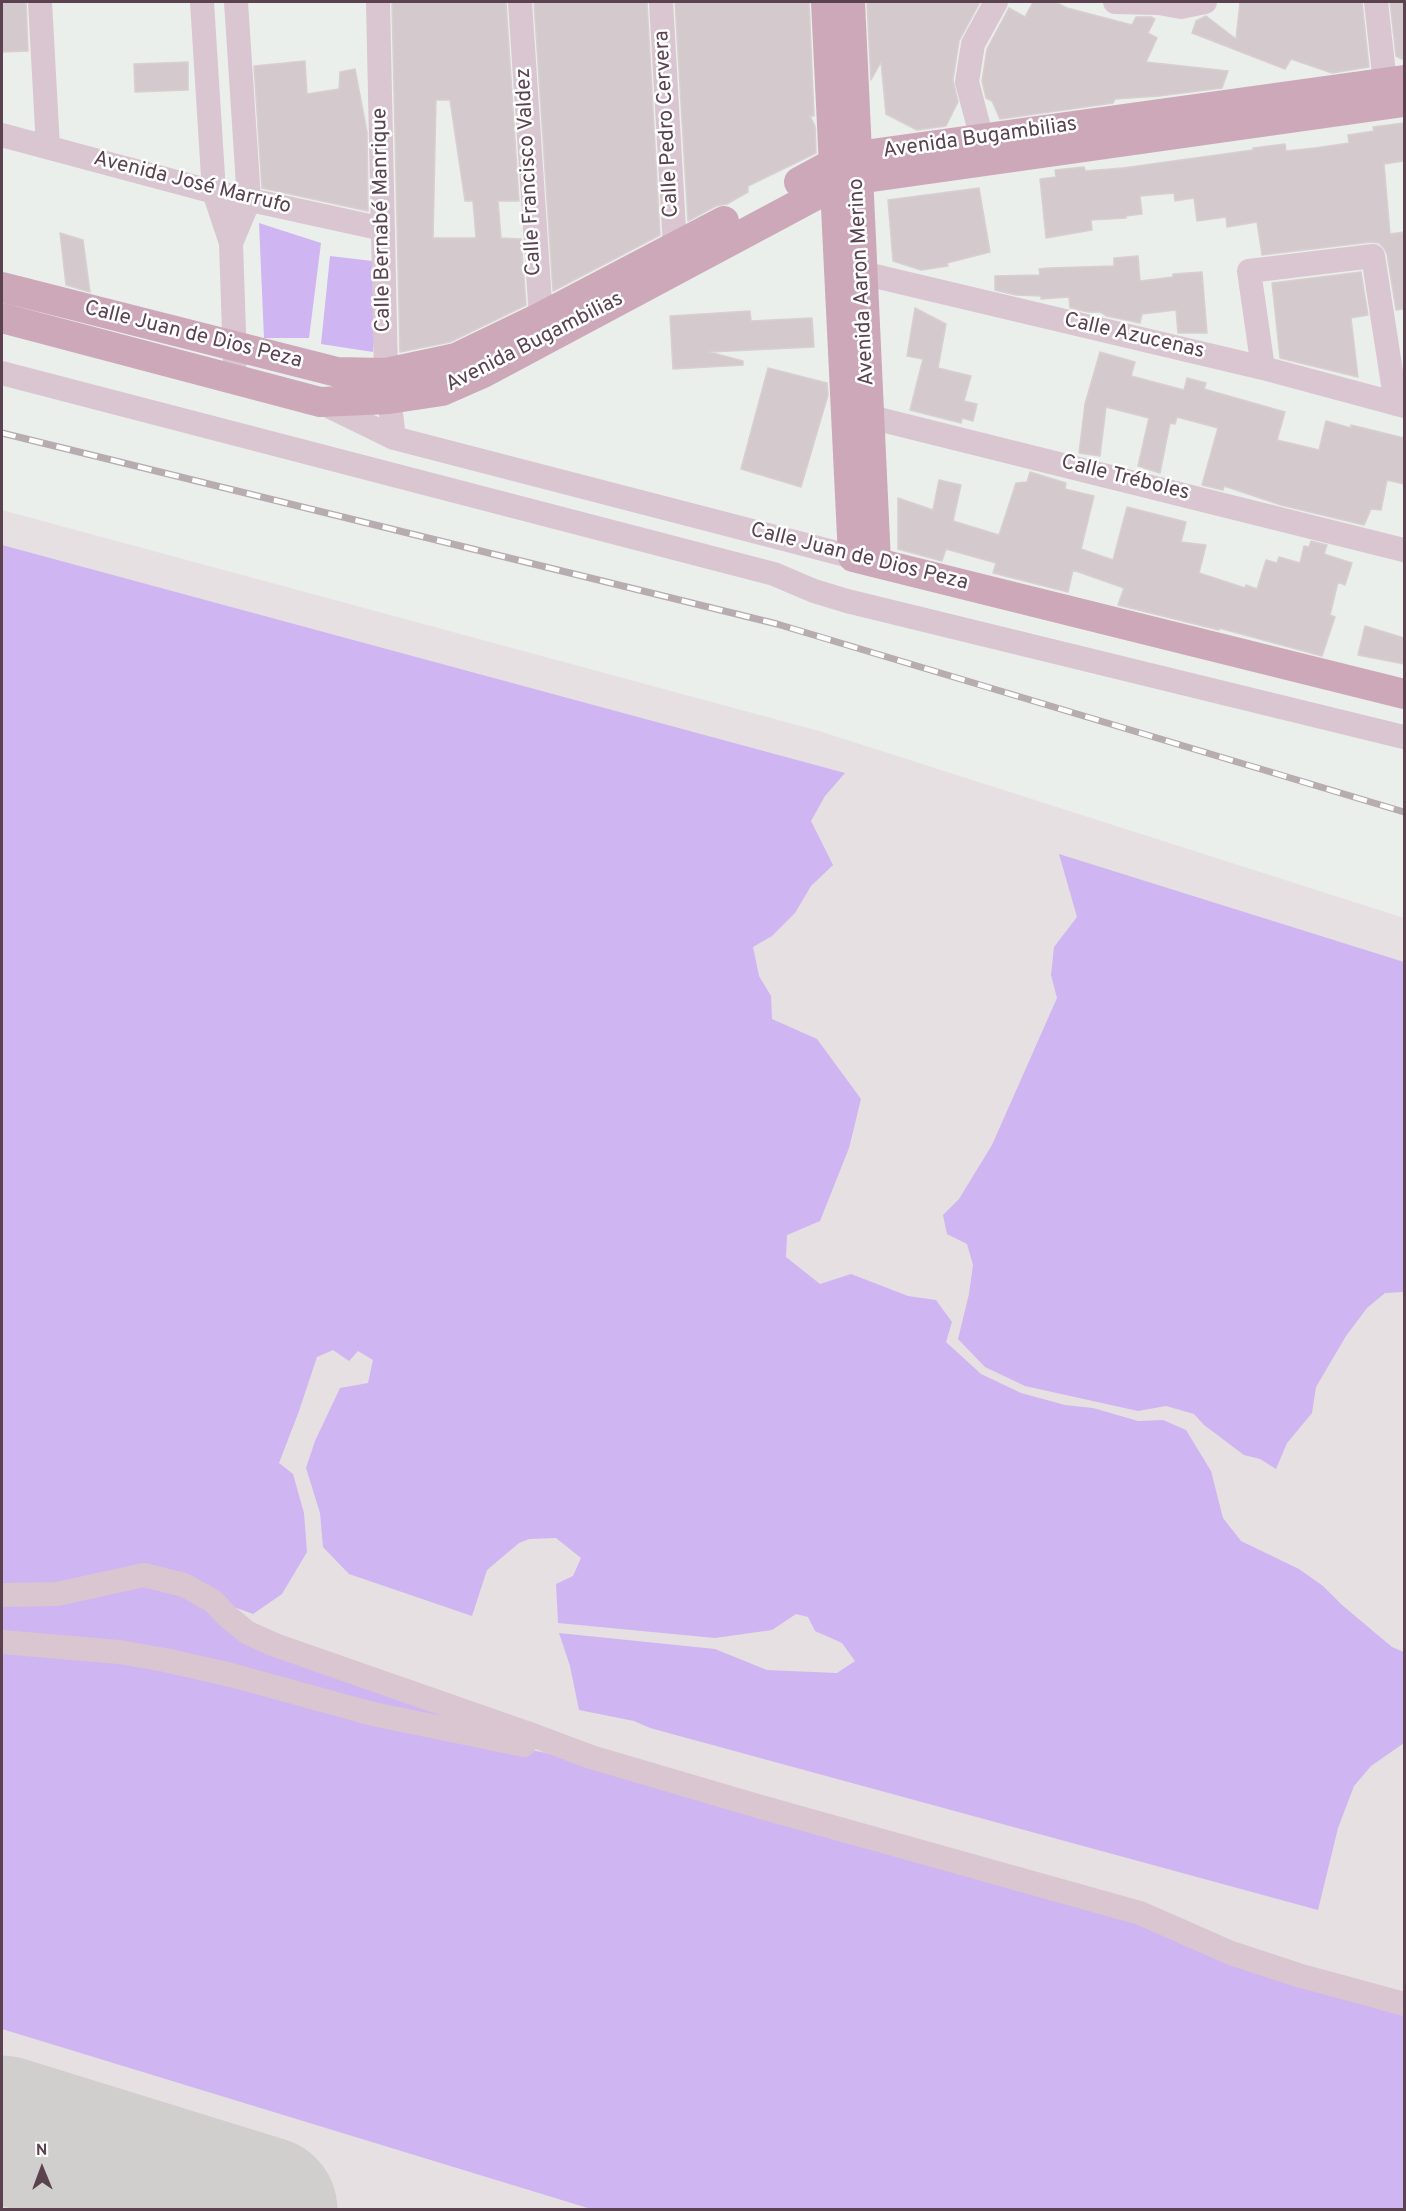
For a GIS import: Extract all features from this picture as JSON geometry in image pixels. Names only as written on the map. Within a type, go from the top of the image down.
[{"type":"main road","name":"Avenida Aaron Merino","points":[[826,2],[846,171],[862,273],[857,413]]},
{"type":"main road","name":"Avenida Aaron Merino","points":[[850,2],[846,171],[864,560]]},
{"type":"main road","name":"Avenida Bugambilias","points":[[541,330],[675,247],[846,171],[982,139],[1393,93]]},
{"type":"main road","name":"Avenida Bugambilias","points":[[388,386],[456,358],[541,330],[846,171],[1393,93]]},
{"type":"main road","name":"Calle Juan de Dios Peza","points":[[2,287],[388,386]]},
{"type":"main road","name":"Calle Juan de Dios Peza","points":[[2,318],[320,402],[388,386]]},
{"type":"main road","name":"Calle Juan de Dios Peza","points":[[864,560],[1404,694]]},
{"type":"street","points":[[40,2],[48,147]]},
{"type":"street","points":[[202,2],[214,192],[231,243],[236,380]]},
{"type":"street","points":[[231,243],[249,200],[236,2]]},
{"type":"street","name":"Calle Bernabé Manrique","points":[[378,2],[388,386],[394,438]]},
{"type":"street","name":"Calle Francisco Valdez","points":[[520,2],[541,330]]},
{"type":"street","name":"Calle Pedro Cervera","points":[[662,2],[675,247]]},
{"type":"street","points":[[982,139],[967,82],[973,44],[996,2]]},
{"type":"street","points":[[1115,2],[1159,3],[1181,7],[1205,2]]},
{"type":"street","points":[[1376,2],[1393,93]]},
{"type":"street","name":"Avenida José Marrufo","points":[[2,135],[214,192],[383,229]]},
{"type":"street","points":[[1263,368],[1249,271],[1373,256],[1400,405]]},
{"type":"street","name":"Calle Azucenas","points":[[862,273],[1263,368],[1400,405]]},
{"type":"street","points":[[2,373],[774,574],[814,591],[847,601],[1404,737]]},
{"type":"street","name":"Calle Juan de Dios Peza","points":[[320,402],[394,438],[864,560]]},
{"type":"street","name":"Calle Tréboles","points":[[857,413],[1404,550]]},
{"type":"street","points":[[2,1595],[57,1594],[144,1575],[184,1585],[213,1601],[248,1633],[276,1645],[591,1757],[761,1807],[1140,1912],[1231,1953],[1298,1975],[1404,2004]]},
{"type":"street","points":[[2,1642],[119,1652],[153,1658],[231,1675],[373,1714],[591,1757]]},
{"type":"shaded area","points":[[259,223],[321,243],[309,338],[264,338]]},
{"type":"shaded area","points":[[330,256],[381,262],[373,352],[321,344]]},
{"type":"shaded area","points":[[2,510],[819,731],[1404,918],[1404,2209],[2,2209]]},
{"type":"shaded area","points":[[2,545],[845,773],[825,796],[811,821],[833,865],[811,886],[795,913],[772,936],[753,947],[759,976],[771,996],[772,1019],[817,1039],[861,1099],[849,1148],[820,1221],[787,1235],[786,1257],[820,1284],[851,1274],[908,1296],[936,1300],[952,1322],[946,1342],[981,1374],[1021,1393],[1065,1405],[1093,1408],[1138,1421],[1163,1420],[1186,1430],[1211,1471],[1223,1518],[1241,1541],[1299,1569],[1323,1586],[1392,1647],[1404,1652],[1404,1743],[1371,1766],[1354,1786],[1338,1828],[1318,1910],[650,1728],[634,1721],[579,1710],[570,1666],[559,1633],[715,1649],[767,1670],[837,1673],[855,1661],[842,1643],[815,1631],[808,1617],[796,1614],[772,1630],[715,1638],[558,1623],[556,1584],[573,1576],[581,1558],[556,1538],[529,1539],[519,1543],[487,1570],[472,1616],[349,1574],[323,1547],[320,1513],[306,1468],[315,1441],[340,1388],[368,1383],[373,1360],[358,1351],[349,1361],[333,1350],[317,1357],[279,1463],[293,1474],[304,1513],[307,1552],[282,1594],[253,1614],[234,1607],[185,1576],[56,1588],[2,1589]]},
{"type":"shaded area","points":[[1059,854],[1404,962],[1404,1292],[1385,1293],[1367,1308],[1346,1336],[1316,1387],[1312,1413],[1287,1443],[1276,1469],[1260,1459],[1244,1455],[1204,1425],[1194,1414],[1166,1406],[1138,1411],[1025,1386],[985,1367],[958,1339],[969,1294],[973,1265],[967,1244],[947,1234],[943,1215],[959,1199],[992,1145],[1057,998],[1051,975],[1054,947],[1077,917]]},
{"type":"shaded area","points":[[144,1583],[182,1594],[519,1736],[2,1635],[2,1602]]},
{"type":"shaded area","points":[[2,1647],[111,1653],[367,1718],[608,1765],[1121,1909],[1404,2014],[1404,2209],[591,2209],[2,2029]]},
{"type":"building","points":[[2,2],[26,2],[28,51],[2,52]]},
{"type":"building","points":[[392,2],[506,2],[519,201],[498,201],[501,238],[521,239],[526,305],[450,342],[400,352]],"holes":[[[436,100],[450,100],[465,201],[473,201],[476,238],[433,238]]]},
{"type":"building","points":[[534,2],[647,2],[660,235],[553,291]]},
{"type":"building","points":[[675,2],[809,2],[814,116],[810,116],[815,126],[816,153],[748,186],[748,192],[727,204],[716,206],[688,221]]},
{"type":"building","points":[[867,2],[980,2],[959,41],[953,80],[958,102],[946,126],[917,130],[886,114],[881,62],[871,80]]},
{"type":"building","points":[[1033,2],[1055,2],[1067,8],[1132,25],[1136,17],[1151,17],[1155,19],[1148,33],[1157,38],[1146,62],[1228,71],[1222,88],[1115,99],[1113,103],[1000,119],[992,101],[986,98],[982,81],[987,49],[1009,8],[1025,17]]},
{"type":"building","points":[[1240,2],[1362,2],[1369,67],[1332,73],[1291,59],[1285,69],[1192,33],[1196,21],[1206,16],[1236,39]]},
{"type":"building","points":[[1390,2],[1404,2],[1404,60],[1396,56]]},
{"type":"building","points":[[305,61],[307,94],[339,89],[340,72],[355,69],[367,132],[368,211],[262,188],[254,66]]},
{"type":"building","points":[[188,62],[188,90],[135,92],[134,64]]},
{"type":"building","points":[[1404,123],[1404,161],[1384,164],[1390,234],[1404,232],[1404,309],[1396,310],[1387,254],[1379,243],[1371,242],[1262,255],[1257,222],[1227,227],[1226,217],[1197,221],[1194,198],[1175,201],[1174,193],[1140,196],[1142,214],[1126,216],[1126,218],[1091,220],[1092,230],[1046,238],[1040,179],[1056,177],[1055,170],[1084,167],[1085,171],[1123,168],[1285,144],[1286,151],[1315,148],[1349,143],[1348,135],[1374,131],[1373,127]]},
{"type":"building","points":[[979,188],[990,252],[947,263],[948,266],[921,270],[893,261],[888,200]]},
{"type":"building","points":[[60,233],[83,240],[90,292],[66,285]]},
{"type":"building","points":[[1138,256],[1140,281],[1173,277],[1173,274],[1202,272],[1207,333],[1178,333],[1176,310],[1142,314],[1140,323],[1107,316],[1100,312],[1070,308],[1069,297],[1041,299],[1041,296],[1016,295],[995,290],[995,276],[1040,275],[1039,269],[1049,268],[1114,266],[1114,258]]},
{"type":"building","points":[[1361,272],[1368,315],[1351,318],[1358,377],[1280,358],[1272,283]]},
{"type":"building","points":[[915,308],[946,324],[938,368],[971,376],[964,401],[977,404],[973,421],[962,418],[961,423],[910,410],[923,359],[907,356]]},
{"type":"building","points":[[750,311],[751,321],[812,318],[814,347],[709,352],[743,361],[743,365],[673,369],[670,316]]},
{"type":"building","points":[[1100,352],[1135,362],[1131,376],[1184,390],[1187,378],[1206,383],[1204,389],[1285,412],[1277,440],[1319,450],[1326,421],[1404,438],[1404,484],[1387,480],[1381,510],[1371,509],[1364,525],[1281,505],[1224,486],[1223,490],[1202,485],[1218,428],[1177,417],[1175,424],[1170,423],[1160,473],[1138,466],[1149,418],[1106,407],[1100,456],[1079,453],[1085,404]]},
{"type":"building","points":[[768,368],[827,383],[828,395],[801,487],[741,469]]},
{"type":"building","points":[[1030,472],[1066,483],[1065,489],[1094,496],[1081,549],[1113,560],[1127,507],[1186,522],[1181,542],[1206,545],[1199,573],[1245,588],[1246,585],[1257,589],[1266,560],[1277,563],[1279,557],[1300,563],[1304,546],[1309,547],[1311,541],[1327,545],[1324,554],[1352,563],[1345,585],[1338,582],[1330,615],[1335,617],[1322,656],[1219,628],[1219,630],[1118,605],[1124,588],[1073,570],[1068,592],[993,573],[996,563],[946,549],[942,561],[898,549],[898,498],[933,510],[939,480],[961,485],[953,521],[999,535],[1016,483],[1027,482]]},
{"type":"building","points":[[1365,626],[1404,638],[1404,664],[1358,655]]},
{"type":"runway","points":[[2,2129],[264,2210]]},
{"type":"railway","points":[[2,433],[777,624],[1404,812]]}]
